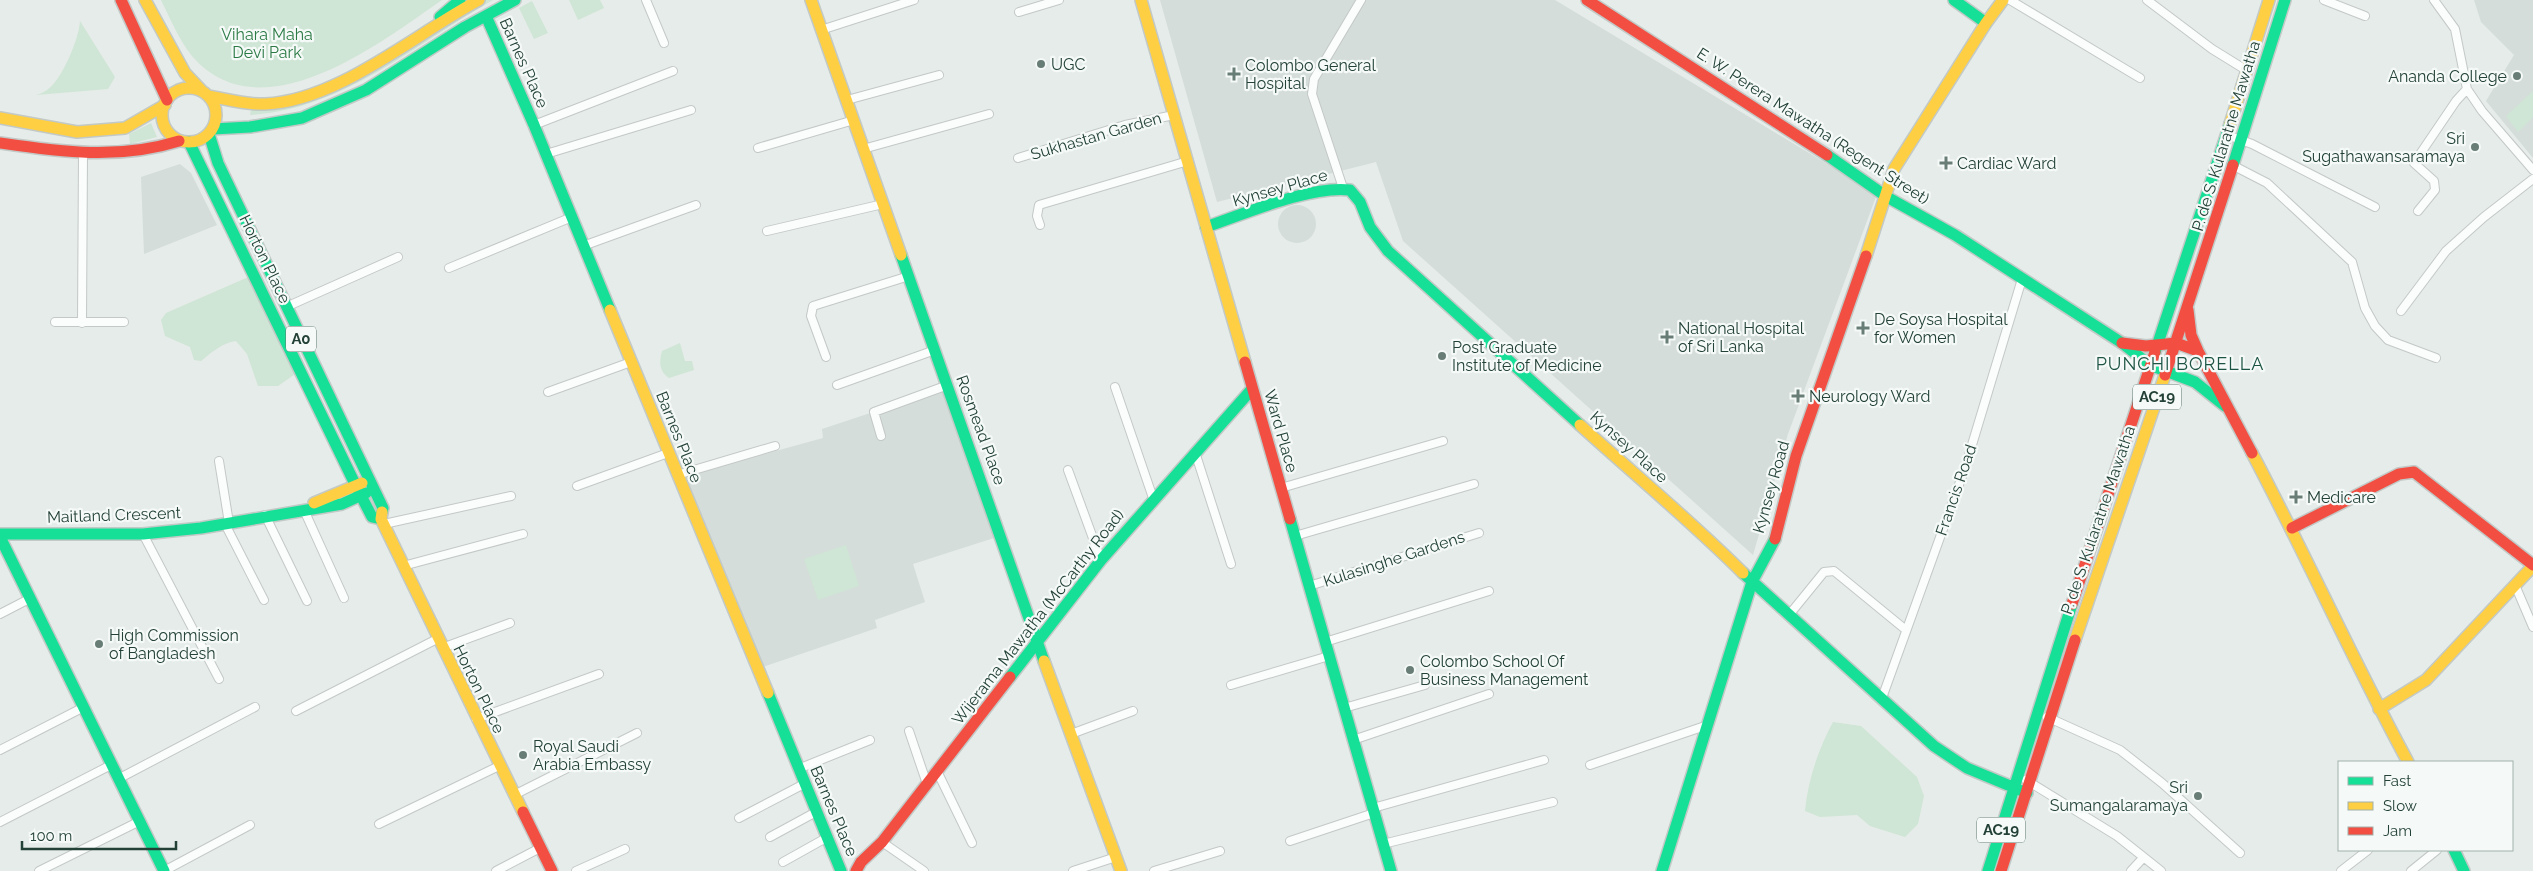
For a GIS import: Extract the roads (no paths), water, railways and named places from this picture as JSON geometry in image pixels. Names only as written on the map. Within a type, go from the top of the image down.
[{"type":"main road","name":"A0","points":[[121,0],[166,102],[162,113],[166,130],[184,141]]},
{"type":"main road","name":"A0","points":[[145,0],[185,72],[205,94],[216,112],[211,132]]},
{"type":"main road","points":[[432,26],[450,7],[460,0]]},
{"type":"main road","points":[[0,118],[77,132],[125,128],[166,102],[179,90],[195,89],[205,94],[248,103],[266,104],[302,98],[355,75],[432,26],[479,0]]},
{"type":"main road","points":[[0,143],[83,154],[144,152],[184,141],[196,142],[211,132],[302,118],[366,90],[515,0]]},
{"type":"main road","name":"Rosmead Place","points":[[811,0],[1120,871]]},
{"type":"main road","name":"Ward Place","points":[[1141,0],[1391,871]]},
{"type":"main road","name":"E. W. Perera Mawatha (Regent Street)","points":[[1588,0],[1796,132],[1887,197],[1955,235],[2122,344],[2150,365],[2196,382],[2225,406]]},
{"type":"main road","points":[[1954,0],[1986,23]]},
{"type":"main road","name":"Kynsey Road","points":[[1662,871],[1752,582],[1776,538],[1796,456],[1887,197],[1894,169],[1986,23],[2003,0]]},
{"type":"main road","name":"P. de S. Kularatne Mawatha","points":[[2013,788],[2039,714],[2150,365],[2159,345],[2269,0]]},
{"type":"main road","name":"P. de S. Kularatne Mawatha","points":[[2027,793],[2096,572],[2188,310],[2285,0]]},
{"type":"main road","name":"Barnes Place","points":[[486,16],[534,125],[841,871]]},
{"type":"main road","name":"Horton Place","points":[[211,132],[218,163],[382,508],[383,522],[402,566],[552,871]]},
{"type":"main road","name":"Horton Place","points":[[184,141],[372,517],[383,522]]},
{"type":"main road","name":"Kynsey Place","points":[[1206,226],[1315,192],[1343,188],[1355,195],[1370,227],[1388,251],[1657,494],[1697,527],[1752,582],[1934,746],[1967,768],[2027,793]]},
{"type":"main road","points":[[2188,310],[2191,334],[2198,351],[2225,406],[2292,528],[2380,709],[2407,761]]},
{"type":"main road","points":[[2122,344],[2159,345],[2176,343],[2198,351]]},
{"type":"main road","name":"Wijerama Mawatha (McCarthy Road)","points":[[856,871],[861,862],[882,842],[1101,560],[1153,498],[1252,389]]},
{"type":"main road","points":[[2292,528],[2399,474],[2414,472],[2533,566],[2426,680],[2380,709]]},
{"type":"main road","name":"Maitland Crescent","points":[[286,513],[371,485]]},
{"type":"main road","name":"Maitland Crescent","points":[[0,534],[143,534],[227,523],[265,515],[342,504],[358,490]]},
{"type":"main road","points":[[0,538],[164,871]]},
{"type":"main road","name":"AC19","points":[[1988,871],[2013,788]]},
{"type":"main road","name":"AC19","points":[[2001,871],[2027,793]]},
{"type":"main road","points":[[2454,851],[2464,871]]},
{"type":"street","points":[[646,0],[664,43]]},
{"type":"street","points":[[821,30],[914,0]]},
{"type":"street","points":[[1019,12],[1059,0]]},
{"type":"street","points":[[1343,188],[1312,94],[1314,79],[1361,0]]},
{"type":"street","points":[[2010,0],[2140,78]]},
{"type":"street","points":[[2147,0],[2212,49],[2246,70]]},
{"type":"street","points":[[2324,0],[2365,16]]},
{"type":"street","points":[[2434,0],[2455,29],[2467,89],[2482,112],[2533,170]]},
{"type":"street","points":[[534,125],[673,71]]},
{"type":"street","points":[[847,100],[939,75]]},
{"type":"street","points":[[2418,211],[2435,190],[2434,181],[2414,163],[2456,101],[2467,89]]},
{"type":"street","points":[[546,154],[690,110]]},
{"type":"street","points":[[863,148],[989,114]]},
{"type":"street","name":"Sukhastan Garden","points":[[1018,158],[1125,125],[1174,115]]},
{"type":"street","points":[[758,148],[854,120]]},
{"type":"street","points":[[2227,135],[2240,139],[2375,207]]},
{"type":"street","points":[[82,323],[83,154]]},
{"type":"street","points":[[1040,225],[1037,216],[1039,205],[1188,161]]},
{"type":"street","points":[[2234,166],[2266,183],[2352,262],[2365,308],[2375,326],[2388,340],[2436,358]]},
{"type":"street","points":[[2401,311],[2446,251],[2484,217],[2533,179]]},
{"type":"street","points":[[767,231],[883,204]]},
{"type":"street","points":[[583,246],[696,205]]},
{"type":"street","points":[[449,268],[572,218]]},
{"type":"street","points":[[286,307],[398,257]]},
{"type":"street","points":[[826,357],[811,316],[813,306],[909,276]]},
{"type":"street","name":"Francis Road","points":[[1882,698],[1964,468],[2022,279]]},
{"type":"street","points":[[54,322],[124,322]]},
{"type":"street","points":[[837,385],[935,350]]},
{"type":"street","points":[[548,392],[631,362]]},
{"type":"street","points":[[882,436],[874,412],[948,385]]},
{"type":"street","points":[[1115,387],[1153,498]]},
{"type":"street","points":[[1281,488],[1443,441]]},
{"type":"street","points":[[677,475],[775,446]]},
{"type":"street","points":[[1194,452],[1231,564]]},
{"type":"street","points":[[577,486],[668,453]]},
{"type":"street","points":[[219,461],[227,523],[264,600]]},
{"type":"street","points":[[1068,470],[1101,560]]},
{"type":"street","points":[[1295,536],[1474,484]]},
{"type":"street","points":[[383,522],[511,496]]},
{"type":"street","points":[[304,510],[344,598]]},
{"type":"street","points":[[265,515],[307,602]]},
{"type":"street","name":"Kulasinghe Gardens","points":[[1309,586],[1479,532]]},
{"type":"street","points":[[143,534],[219,679]]},
{"type":"street","points":[[402,566],[523,534]]},
{"type":"street","points":[[1789,615],[1824,572],[1834,571],[1906,630]]},
{"type":"street","points":[[2515,585],[2533,627]]},
{"type":"street","points":[[1325,642],[1490,591]]},
{"type":"street","points":[[0,614],[29,599]]},
{"type":"street","points":[[296,711],[439,644],[510,622]]},
{"type":"street","points":[[1231,685],[1329,656]]},
{"type":"street","points":[[476,719],[599,674]]},
{"type":"street","points":[[1344,708],[1425,685]]},
{"type":"street","points":[[1354,740],[1489,694]]},
{"type":"street","points":[[0,750],[84,707]]},
{"type":"street","points":[[118,779],[255,708]]},
{"type":"street","points":[[1071,734],[1132,711]]},
{"type":"street","points":[[2039,714],[2120,750],[2162,782],[2240,853]]},
{"type":"street","points":[[1590,765],[1708,725]]},
{"type":"street","points":[[909,731],[927,784]]},
{"type":"street","points":[[514,795],[637,733]]},
{"type":"street","points":[[798,769],[870,740]]},
{"type":"street","points":[[1290,841],[1374,810],[1544,760]]},
{"type":"street","points":[[0,822],[111,765]]},
{"type":"street","points":[[378,824],[499,766]]},
{"type":"street","points":[[937,771],[972,843]]},
{"type":"street","points":[[2017,776],[2030,781],[2118,836],[2161,871]]},
{"type":"street","points":[[740,818],[804,784]]},
{"type":"street","points":[[1383,844],[1553,802]]},
{"type":"street","points":[[770,837],[816,812]]},
{"type":"street","points":[[39,871],[140,821]]},
{"type":"street","points":[[164,871],[250,824]]},
{"type":"street","points":[[783,862],[826,838]]},
{"type":"street","points":[[882,842],[924,871]]},
{"type":"street","points":[[496,871],[540,848]]},
{"type":"street","points":[[576,871],[625,849]]},
{"type":"street","points":[[1154,871],[1220,851]]},
{"type":"street","points":[[2341,871],[2367,851]]},
{"type":"street","points":[[2411,871],[2436,851]]},
{"type":"street","points":[[1073,871],[1116,857]]},
{"type":"street","points":[[2131,871],[2143,858]]},
{"type":"place","name":"UGC","points":[[1041,64]]},
{"type":"place","name":"Colombo General Hospital","points":[[1234,74]]},
{"type":"place","name":"Ananda College","points":[[2517,76]]},
{"type":"place","name":"Sri Sugathawansaramaya","points":[[2475,147]]},
{"type":"place","name":"Cardiac Ward","points":[[1946,163]]},
{"type":"place","name":"De Soysa Hospital for Women","points":[[1863,328]]},
{"type":"place","name":"National Hospital of Sri Lanka","points":[[1667,337]]},
{"type":"place","name":"Post Graduate Institute of Medicine","points":[[1442,356]]},
{"type":"place","name":"Neurology Ward","points":[[1798,396]]},
{"type":"place","name":"Medicare","points":[[2296,497]]},
{"type":"place","name":"High Commission of Bangladesh","points":[[99,644]]},
{"type":"place","name":"Colombo School Of Business Management","points":[[1410,670]]},
{"type":"place","name":"Royal Saudi Arabia Embassy","points":[[523,755]]},
{"type":"place","name":"Sri Sumangalaramaya","points":[[2198,796]]},
{"type":"district","name":"PUNCHI BORELLA","points":[[2180,363]]},
{"type":"park label","name":"Vihara Maha Devi Park","points":[[267,43]]}]
